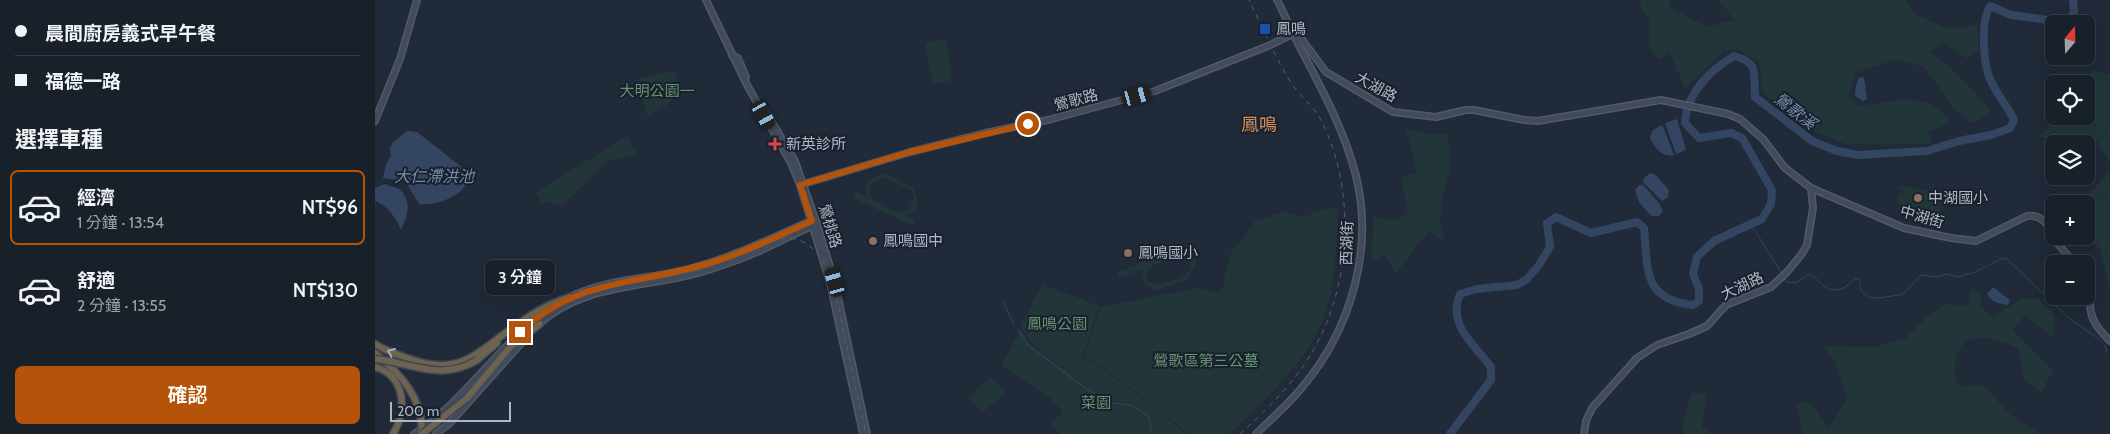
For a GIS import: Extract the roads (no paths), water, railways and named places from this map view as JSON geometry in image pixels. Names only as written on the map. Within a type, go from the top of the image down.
[{"type":"highway","points":[[375,344],[413,360],[443,366],[469,359],[537,310],[553,302],[570,297]]},
{"type":"highway","points":[[429,434],[452,416],[495,364],[518,340],[540,324]]},
{"type":"highway","points":[[375,359],[442,371],[465,368],[477,360],[514,327]]},
{"type":"highway","points":[[375,353],[399,374],[408,385],[419,409],[422,432],[467,398]]},
{"type":"highway","points":[[375,368],[389,374],[399,386],[402,412],[393,434]]},
{"type":"street","points":[[375,121],[399,59],[417,0]]},
{"type":"street","name":"鶯桃路","points":[[706,0],[732,55],[738,58],[749,82],[795,161],[835,282],[867,434]]},
{"type":"street","name":"大湖路","points":[[1277,0],[1293,34],[1301,38],[1326,72],[1383,107],[1402,114],[1416,113],[1436,117],[1466,110],[1475,110],[1538,121],[1661,100],[1728,114],[1740,119],[1763,139],[1785,168],[1811,188],[1813,208],[1807,245],[1787,272],[1771,287],[1726,305],[1707,326],[1657,345],[1637,358],[1592,408],[1583,434]]},
{"type":"street","name":"鶯歌路","points":[[802,185],[910,152],[1048,120],[1155,91],[1268,46],[1293,34]]},
{"type":"street","name":"西湖街","points":[[1256,434],[1304,386],[1321,362],[1353,297],[1362,245],[1361,214],[1356,177],[1331,112],[1293,34]]},
{"type":"street","name":"中湖街","points":[[1811,188],[1904,228],[1967,241],[1976,240],[2027,216],[2040,218],[2045,222]]},
{"type":"street","points":[[414,434],[422,432],[463,394],[506,345],[529,323],[570,297],[600,287],[674,273],[710,263],[814,222]]},
{"type":"street","points":[[431,422],[427,428],[436,434],[449,424],[516,348],[540,324],[569,305],[598,293],[703,272],[770,246],[814,222]]},
{"type":"street","name":"鶯桃路","points":[[814,222],[830,283],[863,434]]},
{"type":"street","points":[[2059,245],[2067,255]]},
{"type":"street","points":[[2090,305],[2095,325],[2110,341]]},
{"type":"water","points":[[1864,77],[1867,99],[1863,101],[1855,96],[1859,78]]},
{"type":"water","points":[[1677,119],[1686,150],[1676,154],[1665,123]]},
{"type":"water","points":[[1661,125],[1674,155],[1662,154],[1650,138],[1652,131]]},
{"type":"water","name":"大仁滯洪池","points":[[407,131],[417,132],[463,168],[467,176],[462,190],[445,200],[426,205],[419,204],[405,181],[383,178],[386,164],[391,156],[390,148],[393,142]]},
{"type":"water","points":[[1650,173],[1656,175],[1669,190],[1668,197],[1662,201],[1644,183],[1643,179]]},
{"type":"water","points":[[385,184],[400,189],[406,199],[408,209],[401,230],[391,212],[375,201],[375,188]]},
{"type":"water","points":[[1639,185],[1643,185],[1659,203],[1663,211],[1659,216],[1651,216],[1639,202],[1635,190]]},
{"type":"water","points":[[1993,287],[2010,300],[2008,305],[1996,302],[1989,297],[1987,294]]},
{"type":"waterway","name":"鶯歌溪","points":[[2073,0],[2073,15]]},
{"type":"waterway","name":"鶯歌溪","points":[[1450,434],[1491,380],[1491,367],[1470,342],[1460,325],[1457,315],[1460,294],[1477,289],[1517,285],[1526,280],[1539,265],[1550,247],[1547,223],[1556,217],[1591,233],[1637,222],[1644,228],[1648,269],[1656,289],[1664,296],[1676,302],[1693,305],[1699,301],[1699,289],[1693,274],[1697,257],[1714,241],[1762,219],[1771,204],[1772,190],[1742,138],[1731,133],[1699,138],[1685,123],[1686,112],[1695,93],[1716,68],[1734,56],[1748,62],[1754,71],[1755,97],[1812,141],[1837,151],[1858,155],[1927,151],[1959,141],[1991,135],[2010,128],[2014,120],[1994,88],[1986,66],[1984,33],[1990,6],[2011,15],[2045,20]]},
{"type":"waterway","points":[[1748,224],[1755,231],[1782,273]]},
{"type":"waterway","points":[[1784,277],[1787,282],[1796,283],[1809,274],[1825,287],[1833,290],[1841,289],[1855,279],[1858,279],[1861,290],[1865,294],[1869,297],[1880,298],[1902,295],[1921,275],[1938,277],[1946,274],[1958,277],[1975,272],[2003,258],[2007,259],[2070,319],[2099,339],[2105,346],[2107,353]]},
{"type":"waterway","points":[[1003,302],[1014,324]]},
{"type":"waterway","points":[[1018,330],[1028,345],[1089,391],[1110,403],[1131,405],[1149,417],[1152,434]]},
{"type":"railway","points":[[1240,434],[1284,391],[1306,362],[1321,335],[1333,306],[1340,276],[1345,213],[1341,181],[1333,151],[1322,122],[1286,74],[1249,0]]},
{"type":"railway","points":[[578,291],[699,268],[779,239],[789,238],[803,242],[822,259],[836,294],[866,434]]},
{"type":"place","name":"鳳鳴","points":[[1265,29]]},
{"type":"place","name":"新英診所","points":[[775,144]]},
{"type":"place","name":"中湖國小","points":[[1918,198]]},
{"type":"place","name":"鳳鳴國中","points":[[873,241]]},
{"type":"place","name":"鳳鳴國小","points":[[1128,253]]},
{"type":"district","name":"鳳鳴","points":[[1259,125]]},
{"type":"park label","name":"大明公園一","points":[[657,91]]},
{"type":"park label","name":"鳳鳴公園","points":[[1057,324]]},
{"type":"park label","name":"鶯歌區第三公墓","points":[[1206,361]]},
{"type":"park label","name":"菜園","points":[[1096,403]]}]
